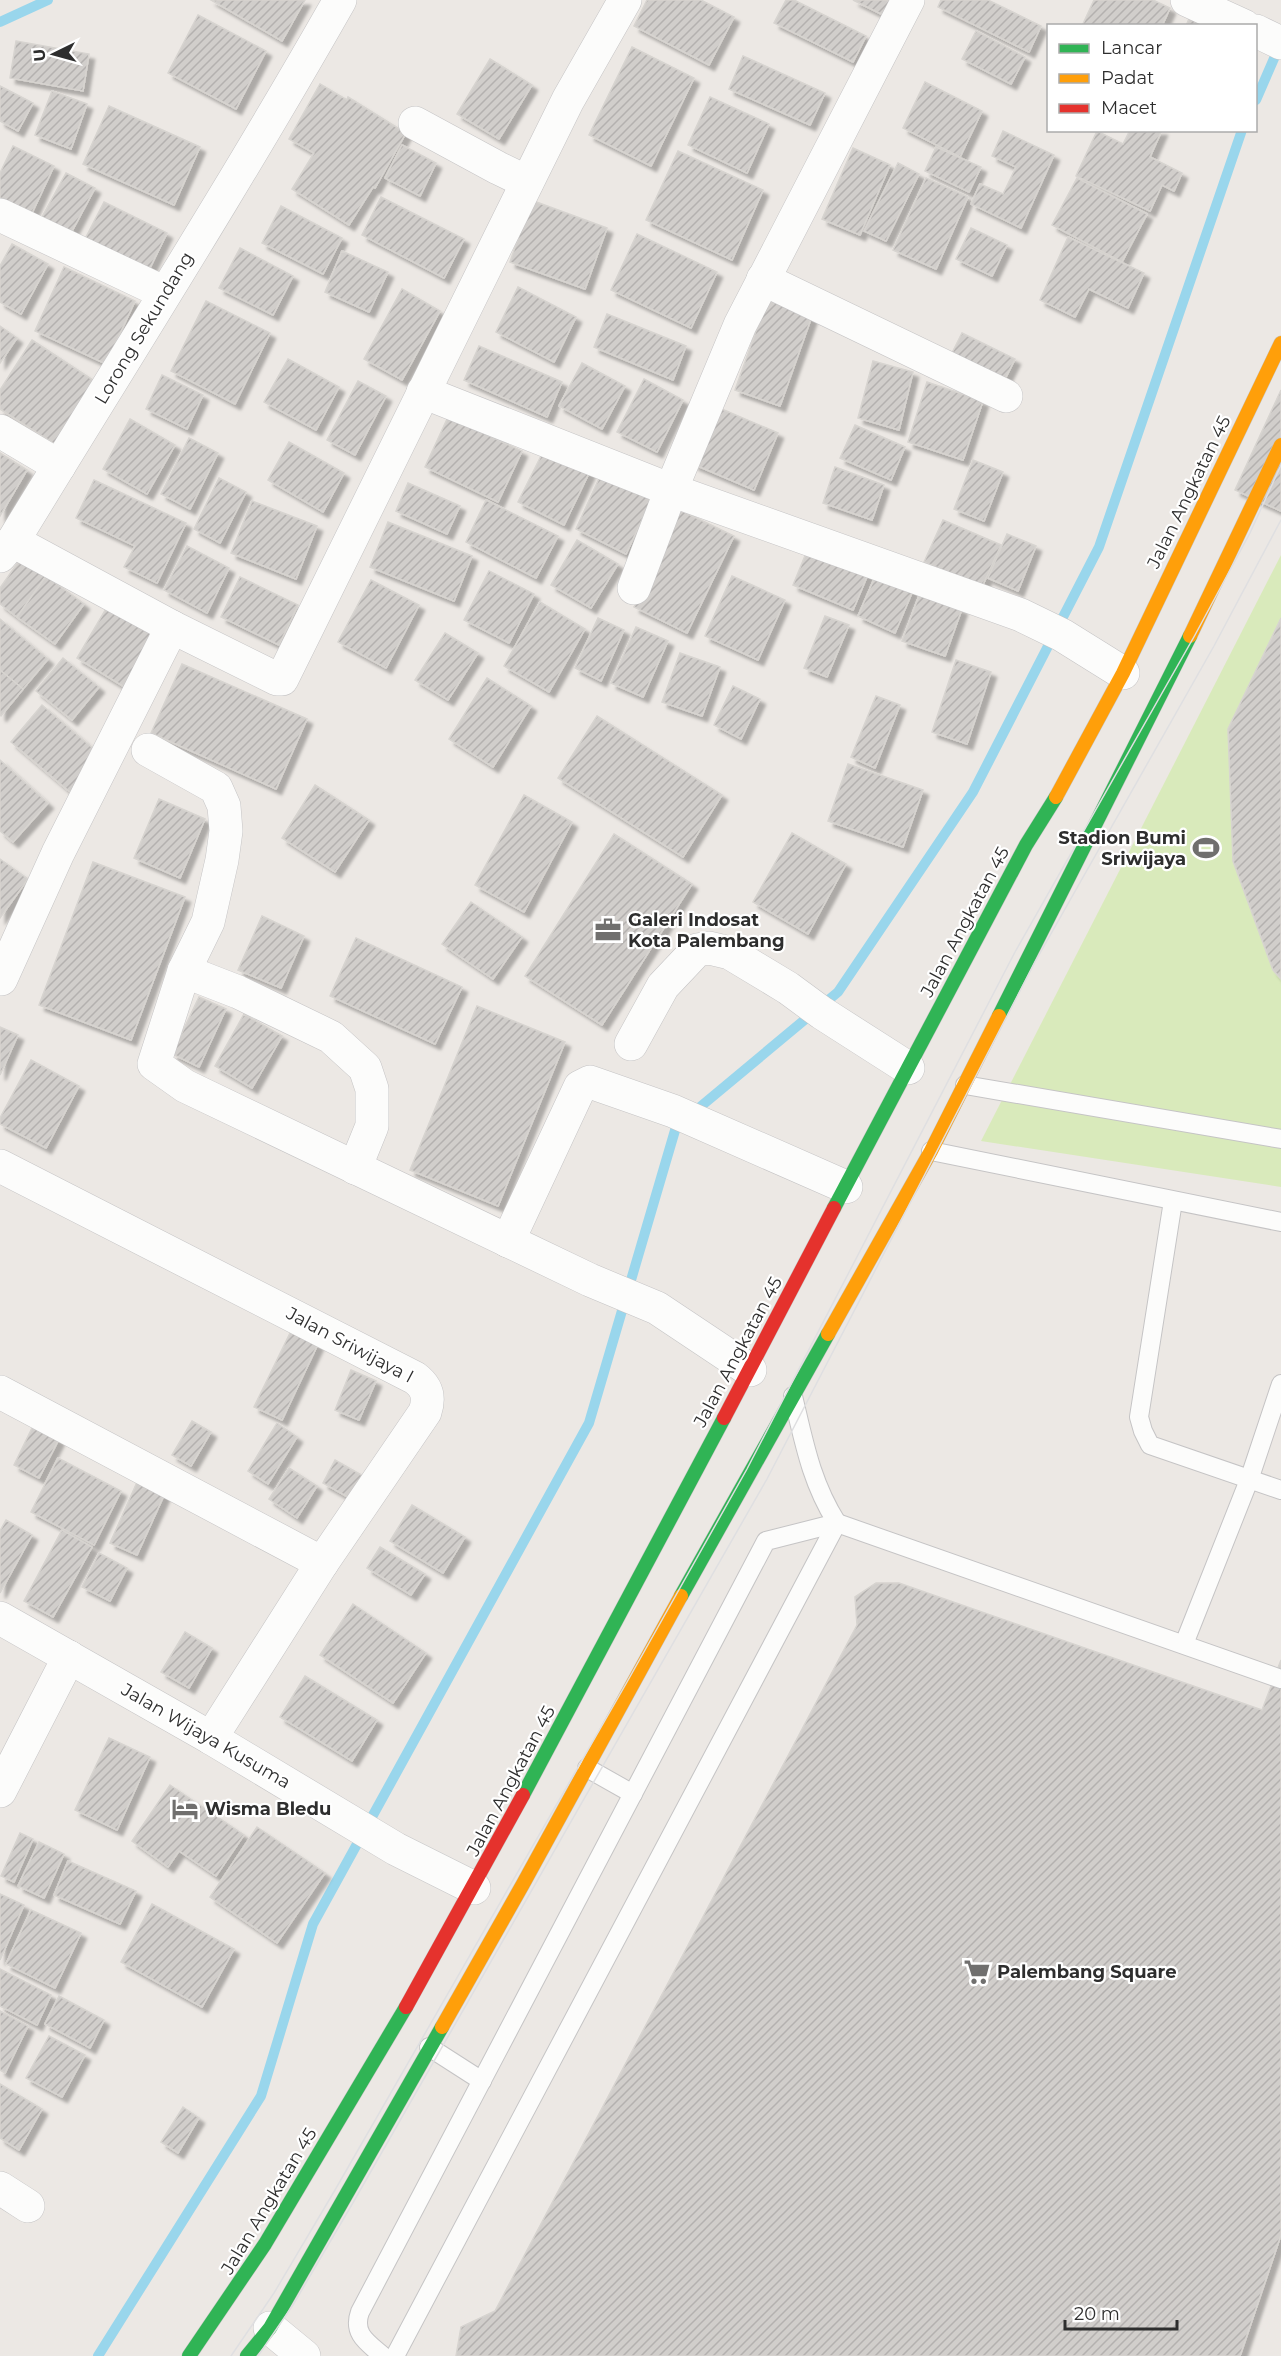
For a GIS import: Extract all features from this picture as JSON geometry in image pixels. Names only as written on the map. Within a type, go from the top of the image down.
[{"type":"main road","name":"Jalan Angkatan 45","points":[[189,2356],[229,2303],[399,2024],[474,1888],[1026,845],[1064,784],[1123,673],[1281,343]]},
{"type":"main road","points":[[248,2356],[270,2328],[429,2048],[931,1151],[1170,679],[1281,445]]},
{"type":"main road","points":[[1064,784],[1068,806]]},
{"type":"main road","points":[[1075,838],[1079,859]]},
{"type":"street","name":"Lorong Sekundang","points":[[7,548],[284,98],[340,0]]},
{"type":"street","points":[[7,548],[276,679],[282,679],[568,100],[625,0]]},
{"type":"street","points":[[634,588],[671,490],[740,325],[908,0]]},
{"type":"street","points":[[1187,0],[1239,24]]},
{"type":"street","points":[[1257,32],[1281,43]]},
{"type":"street","points":[[415,123],[527,182]]},
{"type":"street","points":[[0,215],[165,293]]},
{"type":"street","points":[[764,279],[1006,396]]},
{"type":"street","points":[[423,392],[671,490],[1021,615],[1062,635],[1123,673]]},
{"type":"street","points":[[0,431],[59,466]]},
{"type":"street","points":[[1,979],[58,853],[172,627]]},
{"type":"street","points":[[148,750],[216,788],[224,806],[225,840],[208,922],[184,971],[154,1064],[185,1086],[590,1280],[657,1308],[750,1370]]},
{"type":"street","points":[[631,1044],[663,986],[697,950],[709,948],[730,953],[788,988],[822,1013],[908,1068]]},
{"type":"street","points":[[184,971],[238,992],[332,1036],[365,1068],[372,1089],[372,1126],[355,1168]]},
{"type":"street","points":[[508,1241],[583,1084],[594,1083],[673,1111],[846,1187]]},
{"type":"street","name":"Jalan Sriwijaya I","points":[[0,1166],[415,1378],[425,1387],[428,1398],[425,1412],[322,1563],[211,1738]]},
{"type":"street","points":[[0,1392],[322,1563]]},
{"type":"street","name":"Jalan Wijaya Kusuma","points":[[0,1618],[338,1812],[396,1849],[474,1888]]},
{"type":"street","points":[[0,1791],[69,1658]]},
{"type":"street","points":[[0,2188],[28,2206]]},
{"type":"street","points":[[270,2328],[304,2356]]},
{"type":"lane","points":[[965,1085],[1281,1139]]},
{"type":"lane","points":[[931,1151],[1281,1222]]},
{"type":"lane","points":[[1173,1201],[1139,1417],[1143,1431],[1150,1445],[1281,1490]]},
{"type":"lane","points":[[1184,1644],[1249,1480],[1281,1384]]},
{"type":"lane","points":[[793,1396],[814,1479],[822,1500],[837,1523]]},
{"type":"lane","points":[[395,2356],[837,1523]]},
{"type":"lane","points":[[383,2356],[358,2332],[358,2318],[766,1541],[837,1523],[1281,1679]]},
{"type":"lane","points":[[587,1768],[633,1794]]},
{"type":"lane","points":[[429,2048],[482,2081]]},
{"type":"green space","name":"Stadion Bumi Sriwijaya","points":[[1281,555],[1281,1187],[981,1141]]},
{"type":"building","points":[[211,0],[305,0],[282,41]]},
{"type":"building","points":[[647,0],[701,0],[734,17],[709,65],[634,26]]},
{"type":"building","points":[[786,0],[794,0],[866,36],[853,62],[774,23]]},
{"type":"building","points":[[853,0],[891,0],[883,15]]},
{"type":"building","points":[[941,0],[988,0],[1041,26],[1029,52],[938,7]]},
{"type":"building","points":[[1094,0],[1153,0],[1170,8],[1163,24],[1083,24]]},
{"type":"building","points":[[1192,11],[1219,24],[1187,24]]},
{"type":"building","points":[[198,15],[266,51],[236,109],[168,73]]},
{"type":"building","points":[[976,31],[1025,57],[1011,84],[962,59]]},
{"type":"building","points":[[16,41],[89,54],[83,91],[10,78]]},
{"type":"building","points":[[632,47],[694,78],[651,166],[589,135]]},
{"type":"building","points":[[743,56],[825,93],[810,125],[729,89]]},
{"type":"building","points":[[490,59],[532,85],[499,139],[457,114]]},
{"type":"building","points":[[925,82],[982,111],[960,157],[903,128]]},
{"type":"building","points":[[320,84],[347,100],[348,97],[406,133],[375,188],[373,187],[349,225],[292,189],[314,153],[289,139]]},
{"type":"building","points":[[0,86],[33,103],[18,131],[0,121]]},
{"type":"building","points":[[52,91],[87,104],[71,149],[35,135]]},
{"type":"building","points":[[710,97],[769,124],[747,173],[688,145]]},
{"type":"building","points":[[109,106],[200,147],[174,205],[83,164]]},
{"type":"building","points":[[1003,131],[1054,155],[1021,228],[971,204],[980,184],[1003,194],[1016,167],[992,156]]},
{"type":"building","points":[[1097,132],[1123,144],[1129,132],[1161,132],[1150,157],[1182,173],[1174,191],[1162,185],[1150,211],[1076,176]]},
{"type":"building","points":[[402,145],[436,163],[420,196],[385,178]]},
{"type":"building","points":[[13,146],[54,166],[32,213],[0,198],[0,173]]},
{"type":"building","points":[[936,147],[981,167],[969,192],[925,171]]},
{"type":"building","points":[[853,148],[890,165],[860,235],[822,219]]},
{"type":"building","points":[[678,151],[763,190],[732,260],[646,220]]},
{"type":"building","points":[[898,163],[919,174],[886,241],[864,231]]},
{"type":"building","points":[[66,173],[95,188],[71,233],[42,217]]},
{"type":"building","points":[[926,178],[968,197],[936,269],[893,250]]},
{"type":"building","points":[[1077,178],[1147,214],[1122,262],[1052,225]]},
{"type":"building","points":[[381,197],[464,239],[444,278],[362,235]]},
{"type":"building","points":[[531,200],[607,228],[585,289],[510,262]]},
{"type":"building","points":[[104,202],[167,233],[147,274],[83,243]]},
{"type":"building","points":[[281,206],[342,238],[323,274],[262,243]]},
{"type":"building","points":[[971,228],[1007,245],[992,276],[956,259]]},
{"type":"building","points":[[637,234],[717,272],[691,328],[611,290]]},
{"type":"building","points":[[1068,237],[1144,273],[1128,308],[1089,289],[1075,317],[1040,300]]},
{"type":"building","points":[[12,244],[48,264],[21,314],[0,302],[0,266]]},
{"type":"building","points":[[240,248],[293,276],[273,315],[219,288]]},
{"type":"building","points":[[342,251],[388,272],[369,312],[325,292]]},
{"type":"building","points":[[64,267],[135,301],[106,364],[35,331]]},
{"type":"building","points":[[518,287],[576,317],[554,362],[496,332]]},
{"type":"building","points":[[402,289],[440,311],[402,380],[364,359]]},
{"type":"building","points":[[767,300],[812,316],[780,406],[735,390]]},
{"type":"building","points":[[206,301],[270,333],[235,404],[171,371]]},
{"type":"building","points":[[607,314],[686,346],[673,380],[594,347]]},
{"type":"building","points":[[0,326],[17,338],[0,363]]},
{"type":"building","points":[[962,333],[1015,359],[1000,389],[947,363]]},
{"type":"building","points":[[32,340],[96,382],[56,445],[0,409],[0,390]]},
{"type":"building","points":[[479,346],[562,382],[547,417],[464,380]]},
{"type":"building","points":[[288,359],[339,387],[316,430],[264,402]]},
{"type":"building","points":[[873,361],[913,372],[899,430],[858,418]]},
{"type":"building","points":[[582,363],[625,386],[602,429],[559,406]]},
{"type":"building","points":[[162,375],[203,395],[187,429],[146,409]]},
{"type":"building","points":[[644,379],[683,400],[657,452],[617,432]]},
{"type":"building","points":[[358,381],[386,396],[355,455],[327,440]]},
{"type":"building","points":[[927,382],[983,401],[963,460],[908,442]]},
{"type":"building","points":[[1281,390],[1281,511],[1235,490]]},
{"type":"building","points":[[717,407],[778,433],[754,490],[693,464]]},
{"type":"building","points":[[448,417],[522,451],[498,502],[425,467]]},
{"type":"building","points":[[130,419],[175,445],[147,494],[103,469]]},
{"type":"building","points":[[855,425],[905,447],[891,480],[840,458]]},
{"type":"building","points":[[189,438],[218,453],[190,509],[161,494]]},
{"type":"building","points":[[289,442],[344,473],[323,512],[268,480]]},
{"type":"building","points":[[545,448],[590,471],[564,525],[518,502]]},
{"type":"building","points":[[0,453],[27,470],[0,516]]},
{"type":"building","points":[[973,460],[1003,472],[984,521],[954,509]]},
{"type":"building","points":[[835,467],[884,485],[872,520],[823,503]]},
{"type":"building","points":[[601,474],[652,498],[626,554],[576,529]]},
{"type":"building","points":[[219,478],[246,492],[220,543],[194,529]]},
{"type":"building","points":[[94,480],[186,523],[157,583],[124,567],[135,546],[76,518]]},
{"type":"building","points":[[408,483],[460,506],[447,534],[396,511]]},
{"type":"building","points":[[486,500],[558,536],[536,578],[466,542]]},
{"type":"building","points":[[252,501],[317,526],[296,579],[231,553]]},
{"type":"building","points":[[680,510],[734,536],[687,633],[634,607]]},
{"type":"building","points":[[943,520],[1001,545],[982,587],[924,562]]},
{"type":"building","points":[[388,522],[472,556],[454,601],[370,567]]},
{"type":"building","points":[[1007,534],[1036,546],[1018,591],[988,578]]},
{"type":"building","points":[[577,540],[618,564],[591,608],[551,585]]},
{"type":"building","points":[[187,546],[229,568],[207,613],[164,590]]},
{"type":"building","points":[[809,546],[869,572],[853,610],[793,585]]},
{"type":"building","points":[[21,558],[46,576],[17,617],[0,604],[0,588]]},
{"type":"building","points":[[489,571],[534,594],[509,643],[464,620]]},
{"type":"building","points":[[877,572],[914,588],[895,633],[858,616]]},
{"type":"building","points":[[46,576],[84,604],[55,644],[17,617]]},
{"type":"building","points":[[732,576],[785,600],[758,660],[705,636]]},
{"type":"building","points":[[240,577],[298,605],[279,645],[221,617]]},
{"type":"building","points":[[371,580],[419,605],[386,668],[338,642]]},
{"type":"building","points":[[920,593],[962,609],[945,656],[902,641]]},
{"type":"building","points":[[540,602],[585,629],[549,692],[504,666]]},
{"type":"building","points":[[107,607],[156,637],[126,688],[77,658]]},
{"type":"building","points":[[825,616],[849,625],[827,677],[804,668]]},
{"type":"building","points":[[598,618],[624,630],[601,681],[575,668]]},
{"type":"building","points":[[1281,618],[1281,979],[1273,970],[1233,861],[1228,729]]},
{"type":"building","points":[[0,619],[48,659],[23,689],[0,670]]},
{"type":"building","points":[[636,627],[668,641],[643,697],[611,683]]},
{"type":"building","points":[[445,633],[478,653],[448,700],[415,680]]},
{"type":"building","points":[[680,653],[720,667],[702,716],[662,702]]},
{"type":"building","points":[[63,658],[99,687],[72,720],[36,691]]},
{"type":"building","points":[[956,660],[991,672],[967,744],[932,732]]},
{"type":"building","points":[[182,664],[307,719],[276,789],[151,733]]},
{"type":"building","points":[[0,670],[23,689],[1,716],[0,715]]},
{"type":"building","points":[[487,678],[531,706],[493,767],[449,739]]},
{"type":"building","points":[[733,686],[760,699],[741,739],[714,725]]},
{"type":"building","points":[[876,696],[900,705],[875,768],[851,757]]},
{"type":"building","points":[[42,705],[101,755],[70,792],[11,742]]},
{"type":"building","points":[[597,716],[722,795],[683,857],[558,778]]},
{"type":"building","points":[[0,760],[48,803],[13,842],[0,831]]},
{"type":"building","points":[[848,764],[923,790],[903,847],[828,821]]},
{"type":"building","points":[[315,785],[369,820],[335,872],[282,838]]},
{"type":"building","points":[[524,795],[572,822],[524,912],[475,885]]},
{"type":"building","points":[[159,799],[205,819],[180,878],[134,858]]},
{"type":"building","points":[[792,833],[846,864],[808,934],[753,902]]},
{"type":"building","name":"Galeri Indosat Kota Palembang","points":[[614,834],[692,884],[602,1025],[525,976]]},
{"type":"building","points":[[0,859],[28,879],[0,918]]},
{"type":"building","points":[[93,862],[185,897],[131,1040],[39,1005]]},
{"type":"building","points":[[471,902],[522,937],[493,979],[442,944]]},
{"type":"building","points":[[262,916],[304,936],[281,988],[238,970]]},
{"type":"building","points":[[356,938],[462,987],[435,1044],[330,996]]},
{"type":"building","points":[[199,997],[226,1009],[199,1067],[172,1054]]},
{"type":"building","points":[[477,1006],[565,1042],[498,1206],[410,1170]]},
{"type":"building","points":[[244,1014],[282,1036],[252,1088],[215,1066]]},
{"type":"building","points":[[0,1027],[18,1035],[0,1075]]},
{"type":"building","points":[[31,1060],[79,1086],[46,1148],[0,1124],[0,1118]]},
{"type":"building","points":[[291,1331],[318,1344],[282,1420],[254,1407]]},
{"type":"building","points":[[351,1370],[376,1381],[359,1420],[335,1410]]},
{"type":"building","points":[[192,1421],[211,1432],[191,1466],[172,1455]]},
{"type":"building","points":[[277,1423],[297,1437],[268,1484],[248,1471]]},
{"type":"building","points":[[33,1426],[59,1439],[39,1478],[14,1465]]},
{"type":"building","points":[[58,1458],[121,1491],[94,1545],[31,1512]]},
{"type":"building","points":[[335,1460],[372,1481],[360,1504],[323,1483]]},
{"type":"building","points":[[289,1468],[317,1486],[297,1518],[269,1499]]},
{"type":"building","points":[[138,1480],[165,1493],[137,1555],[110,1543]]},
{"type":"building","points":[[412,1505],[465,1537],[443,1573],[390,1541]]},
{"type":"building","points":[[6,1520],[32,1535],[0,1593],[0,1531]]},
{"type":"building","points":[[62,1530],[92,1547],[53,1617],[24,1601]]},
{"type":"building","points":[[380,1547],[425,1574],[411,1595],[367,1568]]},
{"type":"building","points":[[99,1553],[127,1568],[110,1601],[82,1587]]},
{"type":"building","name":"Palembang Square","points":[[876,1583],[899,1583],[1262,1710],[1281,1660],[1281,2235],[1240,2356],[456,2356],[461,2327],[495,2311],[857,1625],[855,1597]]},
{"type":"building","points":[[353,1604],[426,1653],[393,1703],[320,1655]]},
{"type":"building","points":[[185,1632],[212,1648],[189,1688],[161,1672]]},
{"type":"building","points":[[305,1676],[377,1720],[352,1761],[280,1717]]},
{"type":"building","points":[[109,1738],[150,1757],[117,1830],[75,1810]]},
{"type":"building","points":[[170,1785],[244,1835],[216,1876],[179,1851],[168,1867],[132,1841]]},
{"type":"building","points":[[257,1827],[325,1873],[277,1943],[210,1897]]},
{"type":"building","points":[[20,1833],[33,1839],[14,1882],[1,1876]]},
{"type":"building","points":[[39,1842],[64,1854],[44,1898],[18,1886]]},
{"type":"building","points":[[68,1861],[136,1891],[120,1924],[54,1895]]},
{"type":"building","points":[[0,1894],[24,1905],[0,1960]]},
{"type":"building","points":[[152,1904],[234,1949],[202,2007],[121,1962]]},
{"type":"building","points":[[31,1910],[81,1933],[55,1988],[6,1964]]},
{"type":"building","points":[[0,1969],[51,1995],[37,2025],[0,2006]]},
{"type":"building","points":[[59,1996],[104,2020],[90,2048],[45,2024]]},
{"type":"building","points":[[0,2011],[28,2026],[5,2073],[0,2070]]},
{"type":"building","points":[[49,2036],[85,2055],[62,2097],[26,2078]]},
{"type":"building","points":[[0,2084],[42,2109],[19,2150],[0,2138]]},
{"type":"building","points":[[183,2107],[199,2118],[178,2153],[161,2142]]},
{"type":"waterway","points":[[0,22],[48,0]]},
{"type":"waterway","points":[[1257,98],[1279,47]]},
{"type":"waterway","points":[[98,2356],[261,2096],[313,1924],[589,1423],[676,1127],[838,992],[973,792],[1099,547],[1241,132]]},
{"type":"tram line","points":[[231,2356],[274,2293],[335,2190],[747,1469],[1015,952],[1195,635],[1250,533],[1281,465]]},
{"type":"tram line","points":[[258,2356],[293,2305],[354,2201],[767,1479],[1035,962],[1214,646],[1281,520]]},
{"type":"traffic: fast","points":[[999,1016],[1190,636]]},
{"type":"traffic: fast","points":[[834,1208],[1026,845],[1056,797]]},
{"type":"traffic: fast","points":[[681,1596],[828,1334]]},
{"type":"traffic: fast","points":[[523,1795],[724,1418]]},
{"type":"traffic: fast","points":[[189,2356],[265,2244],[406,2007]]},
{"type":"traffic: fast","points":[[247,2356],[270,2328],[442,2027]]},
{"type":"traffic: slow","points":[[1056,797],[1123,673],[1281,343]]},
{"type":"traffic: slow","points":[[1190,636],[1281,445]]},
{"type":"traffic: slow","points":[[828,1334],[931,1151],[999,1016]]},
{"type":"traffic: slow","points":[[442,2027],[681,1596]]},
{"type":"traffic: jam","points":[[724,1418],[834,1208]]},
{"type":"traffic: jam","points":[[406,2007],[523,1795]]},
{"type":"place","name":"Stadion Bumi Sriwijaya","points":[[1206,848]]},
{"type":"place","name":"Galeri Indosat Kota Palembang","points":[[608,930]]},
{"type":"place","name":"Wisma Bledu","points":[[185,1809]]},
{"type":"place","name":"Palembang Square","points":[[977,1972]]}]
